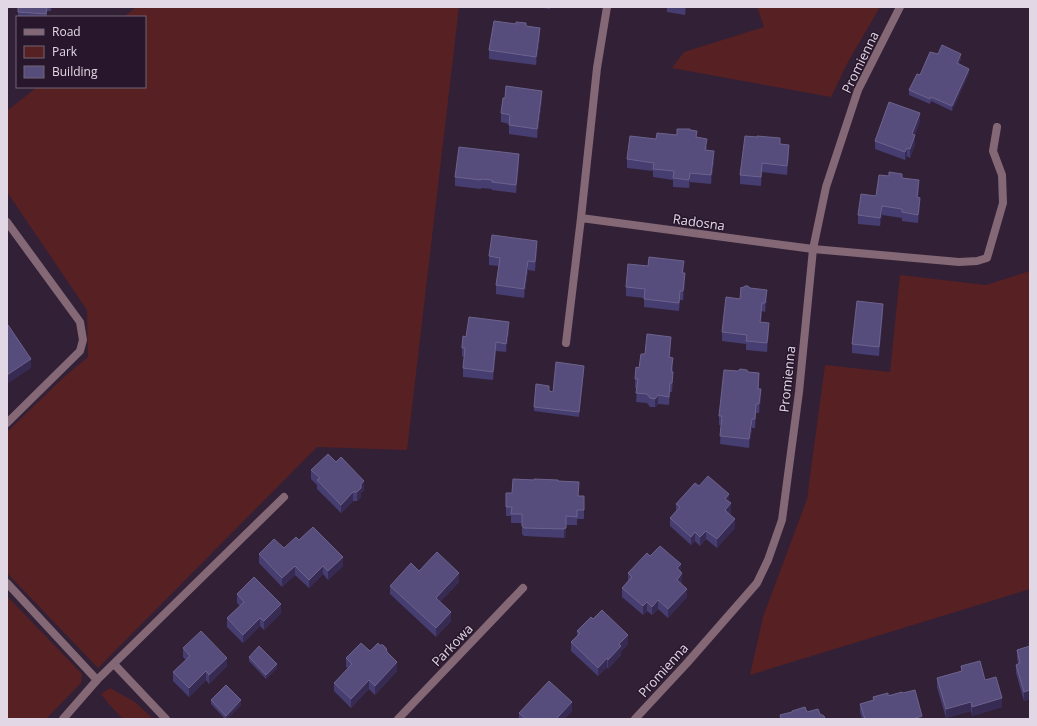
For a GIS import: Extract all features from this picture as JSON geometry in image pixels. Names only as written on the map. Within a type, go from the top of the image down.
[{"type":"street","points":[[566,343],[582,218],[597,68],[607,7]]},
{"type":"street","name":"Promienna","points":[[635,719],[687,663],[757,583],[768,560],[782,520],[799,392],[813,249],[826,188],[858,90],[900,7]]},
{"type":"street","name":"Radosna","points":[[582,218],[813,249],[960,262],[977,261],[987,258],[1003,203],[1002,175],[993,151],[997,127]]},
{"type":"street","points":[[7,222],[80,322],[84,340],[80,351],[7,422]]},
{"type":"street","points":[[63,719],[97,680],[284,497]]},
{"type":"street","points":[[7,583],[97,680]]},
{"type":"street","name":"Parkowa","points":[[398,719],[523,588]]},
{"type":"street","points":[[114,664],[166,719]]},
{"type":"green space","points":[[136,7],[459,7],[407,450],[317,447],[98,668],[7,573],[7,432],[63,378],[88,357],[87,310],[7,192],[7,111],[36,88],[146,88],[146,16],[125,16]]},
{"type":"green space","points":[[757,7],[880,7],[848,62],[831,97],[672,68],[684,52],[764,27]]},
{"type":"green space","points":[[1030,271],[1030,589],[750,675],[763,617],[807,499],[825,365],[890,372],[900,275],[986,285]]},
{"type":"green space","points":[[7,596],[82,674],[81,683],[46,719],[7,719]]},
{"type":"green space","points":[[110,688],[135,702],[153,719],[123,719],[101,694]]},
{"type":"building","points":[[18,7],[47,7],[46,14],[18,12]]},
{"type":"building","points":[[494,21],[516,24],[516,22],[526,23],[526,26],[540,28],[536,57],[489,50]]},
{"type":"building","points":[[942,45],[961,54],[957,63],[969,69],[952,106],[909,90],[917,74],[920,75],[930,52],[938,54]]},
{"type":"building","points":[[506,86],[542,91],[537,129],[509,125],[510,115],[501,113],[503,98],[505,98]]},
{"type":"building","points":[[889,102],[920,113],[912,134],[915,135],[910,149],[907,148],[905,152],[875,141]]},
{"type":"building","points":[[677,129],[690,129],[697,131],[696,137],[707,139],[705,150],[714,151],[711,175],[690,173],[689,180],[673,178],[674,171],[653,169],[654,163],[627,159],[630,136],[656,139],[657,133],[677,135]]},
{"type":"building","points":[[745,136],[780,138],[780,144],[789,145],[787,166],[762,163],[761,177],[740,175]]},
{"type":"building","points":[[459,147],[519,154],[516,185],[492,182],[492,180],[455,177]]},
{"type":"building","points":[[889,172],[902,174],[902,178],[919,180],[917,197],[920,198],[918,215],[902,212],[902,209],[882,206],[880,218],[858,215],[861,194],[876,196],[879,175],[889,176]]},
{"type":"building","points":[[492,235],[537,241],[535,262],[528,261],[524,289],[496,285],[500,258],[489,256]]},
{"type":"building","points":[[649,257],[684,261],[682,273],[685,273],[683,291],[680,291],[679,303],[644,299],[645,289],[626,287],[628,264],[648,266]]},
{"type":"building","points":[[745,286],[767,290],[765,303],[762,303],[760,322],[769,323],[767,343],[746,341],[747,335],[722,332],[726,297],[740,299],[741,287],[742,288]]},
{"type":"building","points":[[857,301],[883,304],[879,347],[852,344]]},
{"type":"building","points":[[469,317],[509,322],[506,344],[496,342],[493,372],[463,368],[465,348],[462,348],[463,336],[466,337]]},
{"type":"building","points":[[8,325],[31,359],[7,375],[7,326]]},
{"type":"building","points":[[647,334],[671,337],[669,357],[673,358],[671,372],[673,372],[672,383],[670,383],[669,397],[658,395],[655,399],[650,398],[647,394],[636,393],[638,379],[635,379],[636,367],[639,368],[641,354],[645,354]]},
{"type":"building","points":[[556,362],[584,366],[579,412],[534,407],[536,384],[549,386],[549,391],[553,392]]},
{"type":"building","points":[[740,369],[747,370],[748,372],[759,373],[758,389],[761,389],[759,404],[756,404],[755,419],[752,419],[749,439],[720,436],[722,416],[719,416],[724,370],[738,371]]},
{"type":"building","points":[[328,454],[336,462],[341,457],[364,481],[361,484],[361,488],[357,492],[353,492],[341,505],[317,480],[320,478],[311,470]]},
{"type":"building","points":[[708,476],[729,494],[725,499],[731,503],[725,510],[735,519],[717,539],[706,531],[700,537],[695,532],[691,537],[670,518],[680,507],[676,504],[695,483],[699,486]]},
{"type":"building","points":[[513,479],[579,482],[578,496],[584,496],[584,510],[577,510],[577,517],[566,516],[566,528],[564,529],[524,528],[522,526],[522,514],[511,514],[512,507],[506,507],[506,493],[512,493]]},
{"type":"building","points":[[313,527],[343,557],[328,571],[323,566],[309,580],[295,566],[282,578],[259,554],[274,539],[284,548],[296,537],[299,540]]},
{"type":"building","points":[[660,546],[681,564],[677,568],[682,573],[677,580],[687,589],[668,609],[658,600],[652,607],[647,602],[643,606],[622,588],[632,577],[628,573],[647,553],[650,556]]},
{"type":"building","points":[[437,552],[459,573],[436,598],[451,612],[436,628],[390,586],[411,563],[419,571]]},
{"type":"building","points":[[254,577],[281,604],[264,621],[260,618],[243,635],[227,618],[244,602],[237,594]]},
{"type":"building","points":[[602,610],[628,635],[619,644],[621,646],[598,668],[571,642],[580,633],[577,631],[591,617],[593,619]]},
{"type":"building","points":[[201,631],[227,658],[209,675],[206,671],[189,688],[173,672],[190,656],[183,648]]},
{"type":"building","points":[[361,643],[370,651],[378,643],[379,645],[383,645],[387,652],[397,662],[375,686],[369,680],[351,699],[334,683],[352,664],[346,658]]},
{"type":"building","points":[[259,646],[277,664],[266,675],[249,657]]},
{"type":"building","points":[[1030,646],[1030,690],[1024,692],[1016,665],[1020,663],[1017,650]]},
{"type":"building","points":[[980,661],[985,680],[996,677],[1002,698],[972,707],[971,702],[946,709],[937,678],[962,671],[961,666]]},
{"type":"building","points":[[549,681],[572,702],[556,719],[526,719],[519,713]]},
{"type":"building","points":[[226,685],[241,700],[226,716],[211,700]]},
{"type":"building","points":[[915,690],[922,716],[912,719],[865,719],[860,704],[874,700],[873,697],[888,693],[888,696]]},
{"type":"building","points":[[805,707],[807,712],[818,709],[820,714],[824,716],[825,719],[781,719],[780,715]]}]
